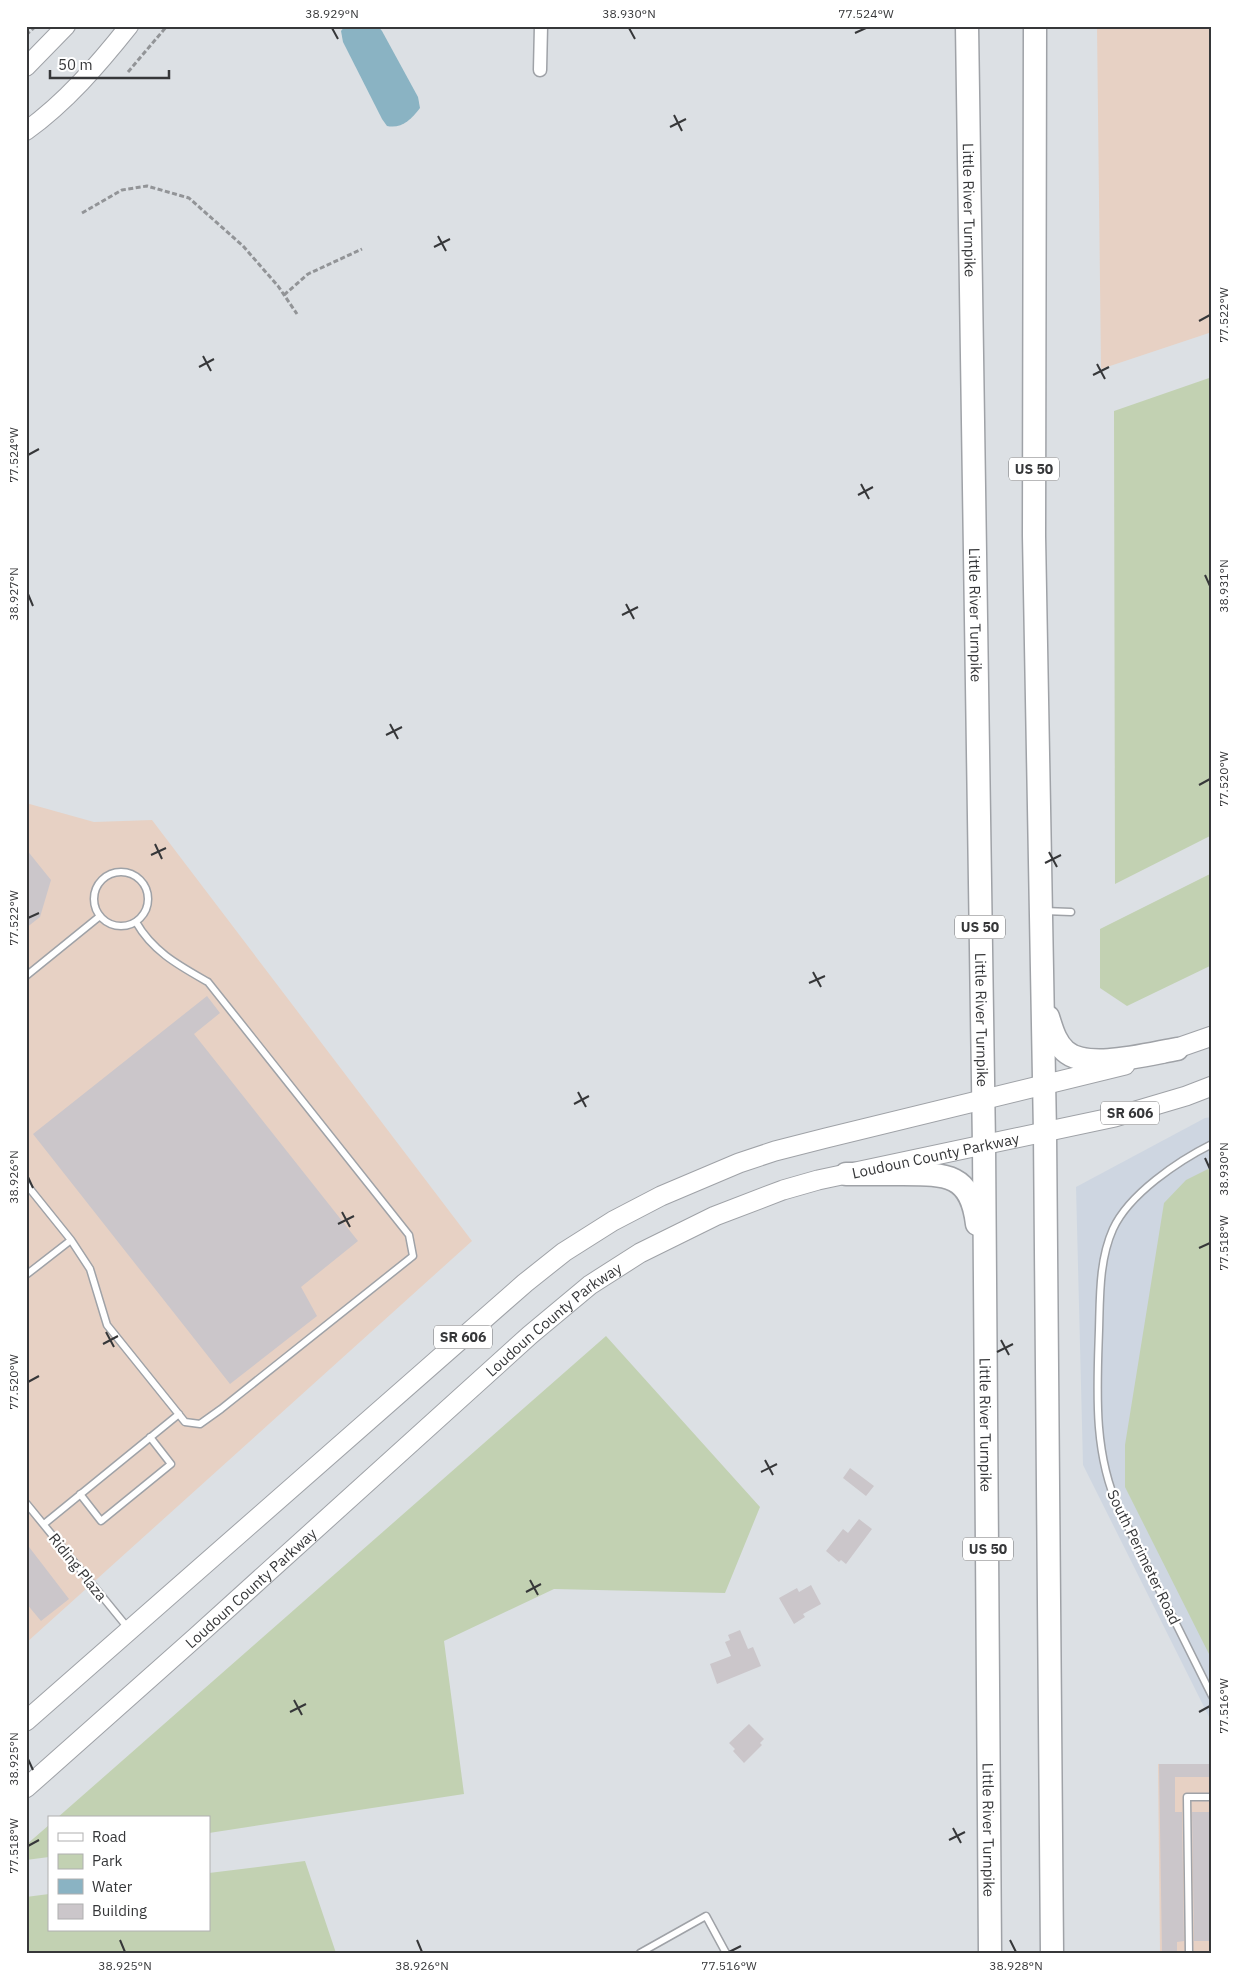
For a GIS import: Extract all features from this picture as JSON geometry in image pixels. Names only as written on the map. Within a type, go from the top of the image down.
[{"type":"highway","name":"Little River Turnpike","points":[[967,26],[984,1146],[990,1953]]},
{"type":"highway","name":"US 50","points":[[1035,26],[1034,516],[1045,1133],[1052,1953]]},
{"type":"highway","points":[[1042,977],[1052,1031],[1057,1042],[1065,1052],[1076,1058],[1102,1062],[1177,1049]]},
{"type":"highway","points":[[846,1174],[931,1174],[946,1176],[956,1181],[970,1197],[974,1207],[985,1280]]},
{"type":"main road","points":[[26,67],[66,26]]},
{"type":"main road","points":[[26,131],[42,120],[80,84],[129,26]]},
{"type":"main road","name":"SR 606","points":[[26,1721],[525,1282],[564,1252],[605,1226],[660,1196],[739,1162],[774,1151],[1114,1068],[1212,1036]]},
{"type":"main road","name":"Loudoun County Parkway","points":[[26,1788],[530,1335],[590,1286],[640,1253],[715,1216],[783,1190],[846,1174],[1115,1118],[1212,1086]]},
{"type":"street","points":[[540,70],[541,26]]},
{"type":"lane","points":[[128,872],[143,882],[149,899],[148,908],[136,922],[121,926],[106,922],[100,916],[94,900],[98,884],[111,873],[128,872]]},
{"type":"lane","points":[[1040,911],[1071,912]]},
{"type":"lane","points":[[26,976],[100,916]]},
{"type":"lane","points":[[26,1184],[71,1240],[90,1269],[107,1326],[185,1422],[200,1424],[214,1414],[412,1256],[409,1235],[208,982],[178,965],[145,938],[136,922]]},
{"type":"lane","name":"South Perimeter Road","points":[[1212,1144],[1177,1163],[1158,1178],[1130,1205],[1113,1229],[1106,1250],[1101,1281],[1098,1352],[1099,1426],[1107,1480],[1119,1509],[1212,1696]]},
{"type":"lane","points":[[26,1275],[71,1240]]},
{"type":"lane","points":[[44,1524],[179,1414]]},
{"type":"lane","points":[[80,1494],[102,1521],[171,1464],[150,1437]]},
{"type":"lane","name":"Riding Plaza","points":[[26,1503],[130,1630]]},
{"type":"lane","points":[[1189,1953],[1187,1797],[1212,1797]]},
{"type":"lane","points":[[640,1953],[706,1916],[726,1953]]},
{"type":"path","points":[[26,35],[36,26]]},
{"type":"path","points":[[128,72],[167,26]]},
{"type":"path","points":[[82,212],[122,190],[147,186],[189,198],[243,246],[284,295],[297,314]]},
{"type":"path","points":[[284,295],[308,274],[362,249]]},
{"type":"shaded area","points":[[1097,26],[1212,26],[1212,332],[1101,369]]},
{"type":"shaded area","points":[[26,803],[94,822],[152,820],[472,1241],[26,1643]]},
{"type":"shaded area","points":[[1212,1117],[1212,1723],[1083,1465],[1076,1187],[1205,1118]]},
{"type":"shaded area","points":[[1158,1764],[1212,1764],[1212,1953],[1160,1953]]},
{"type":"green space","points":[[1212,377],[1212,835],[1115,884],[1114,411]]},
{"type":"green space","points":[[1212,873],[1212,965],[1127,1006],[1100,988],[1100,929]]},
{"type":"green space","points":[[1212,1167],[1212,1660],[1125,1487],[1125,1445],[1164,1203],[1186,1180]]},
{"type":"green space","points":[[606,1336],[760,1507],[725,1593],[554,1589],[444,1641],[464,1794],[210,1833],[210,1816],[59,1816]]},
{"type":"green space","points":[[48,1826],[48,1857],[26,1860],[26,1845]]},
{"type":"green space","points":[[305,1861],[336,1953],[26,1953],[26,1897],[48,1894],[48,1932],[210,1932],[210,1873]]},
{"type":"water","points":[[345,26],[378,26],[382,31],[418,97],[420,108],[405,123],[392,127],[387,126],[382,119],[343,42],[341,31]]},
{"type":"building","points":[[26,849],[51,880],[40,917],[26,928]]},
{"type":"building","points":[[207,996],[220,1013],[194,1034],[358,1241],[301,1287],[317,1316],[230,1384],[33,1134]]},
{"type":"building","points":[[850,1468],[874,1486],[866,1496],[843,1478]]},
{"type":"building","points":[[859,1519],[872,1529],[846,1564],[841,1560],[839,1562],[826,1551],[843,1529],[848,1533]]},
{"type":"building","points":[[26,1543],[69,1599],[41,1621],[26,1603]]},
{"type":"building","points":[[811,1585],[821,1604],[803,1614],[805,1617],[794,1624],[779,1598],[797,1588],[799,1592]]},
{"type":"building","points":[[740,1630],[748,1649],[753,1647],[761,1666],[717,1684],[710,1664],[731,1656],[725,1642],[730,1640],[728,1635]]},
{"type":"building","points":[[749,1724],[764,1739],[760,1743],[762,1745],[744,1763],[733,1751],[735,1749],[729,1743]]},
{"type":"building","points":[[1159,1764],[1211,1764],[1210,1777],[1175,1777],[1175,1812],[1182,1812],[1184,1941],[1177,1942],[1177,1953],[1162,1953]]},
{"type":"building","points":[[1192,1812],[1212,1812],[1212,1941],[1194,1941]]}]
